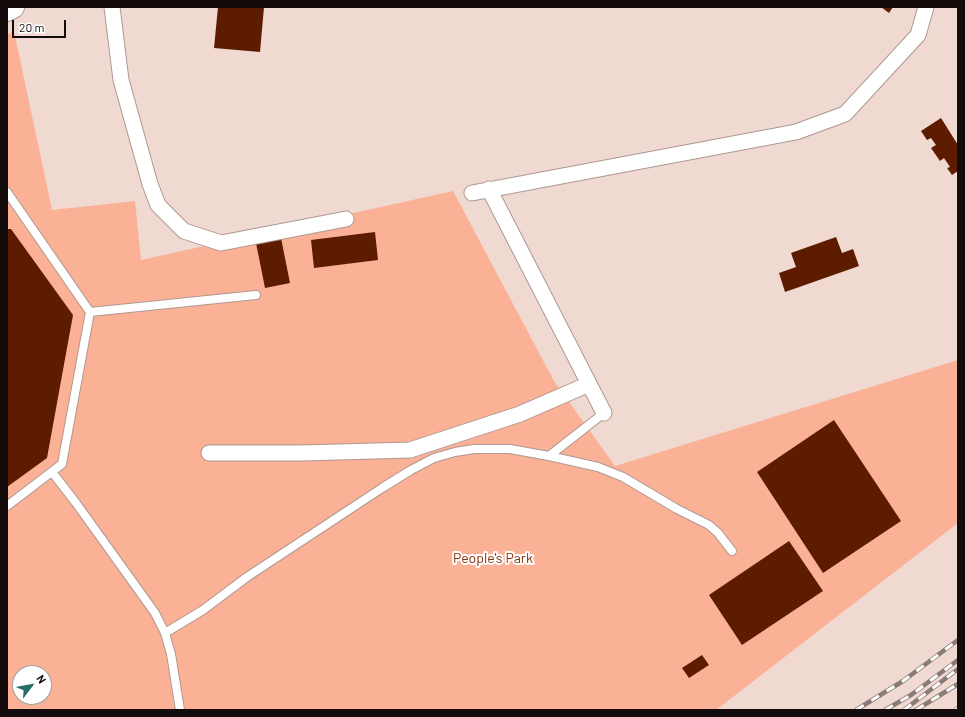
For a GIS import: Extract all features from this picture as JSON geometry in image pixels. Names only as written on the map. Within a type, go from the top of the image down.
[{"type":"main road","points":[[7,10],[13,7]]},
{"type":"street","points":[[112,7],[122,80],[150,184],[158,205],[184,231],[221,242],[346,219]]},
{"type":"street","points":[[472,193],[796,132],[845,114],[918,35],[926,7]]},
{"type":"street","points":[[489,190],[604,413]]},
{"type":"street","points":[[209,453],[302,453],[410,450],[520,414],[589,384]]},
{"type":"lane","points":[[7,192],[90,312],[62,464],[7,506]]},
{"type":"lane","points":[[90,312],[256,295]]},
{"type":"lane","points":[[549,456],[604,413]]},
{"type":"lane","points":[[165,633],[203,610],[247,577],[411,470],[434,458],[455,452],[474,449],[510,449],[549,456],[598,467],[624,477],[677,509],[709,525],[718,533],[732,551]]},
{"type":"lane","points":[[52,472],[155,613],[165,633],[171,654],[180,710]]},
{"type":"green space","name":"People's Park","points":[[14,31],[52,210],[135,201],[141,260],[453,191],[554,381],[615,466],[958,360],[958,523],[716,710],[7,710],[7,35]]},
{"type":"building","points":[[218,7],[264,7],[260,52],[214,48]]},
{"type":"building","points":[[881,7],[893,7],[889,13]]},
{"type":"building","points":[[941,118],[958,145],[958,171],[952,175],[947,168],[950,167],[944,158],[940,161],[931,148],[936,145],[931,138],[927,140],[921,131]]},
{"type":"building","points":[[7,229],[11,229],[73,315],[47,458],[7,487]]},
{"type":"building","points":[[375,232],[378,260],[314,268],[311,240]]},
{"type":"building","points":[[280,233],[290,283],[265,288],[255,238]]},
{"type":"building","points":[[836,237],[842,253],[853,249],[859,266],[785,292],[779,273],[796,267],[791,253]]},
{"type":"building","points":[[834,420],[901,521],[823,573],[757,472]]},
{"type":"building","points":[[789,541],[823,591],[742,645],[709,595]]},
{"type":"building","points":[[702,655],[709,665],[689,678],[682,668]]},
{"type":"railway","points":[[856,710],[903,681],[958,640]]},
{"type":"railway","points":[[885,710],[911,695],[958,660]]},
{"type":"railway","points":[[904,710],[958,669]]},
{"type":"railway","points":[[916,710],[958,684]]}]
